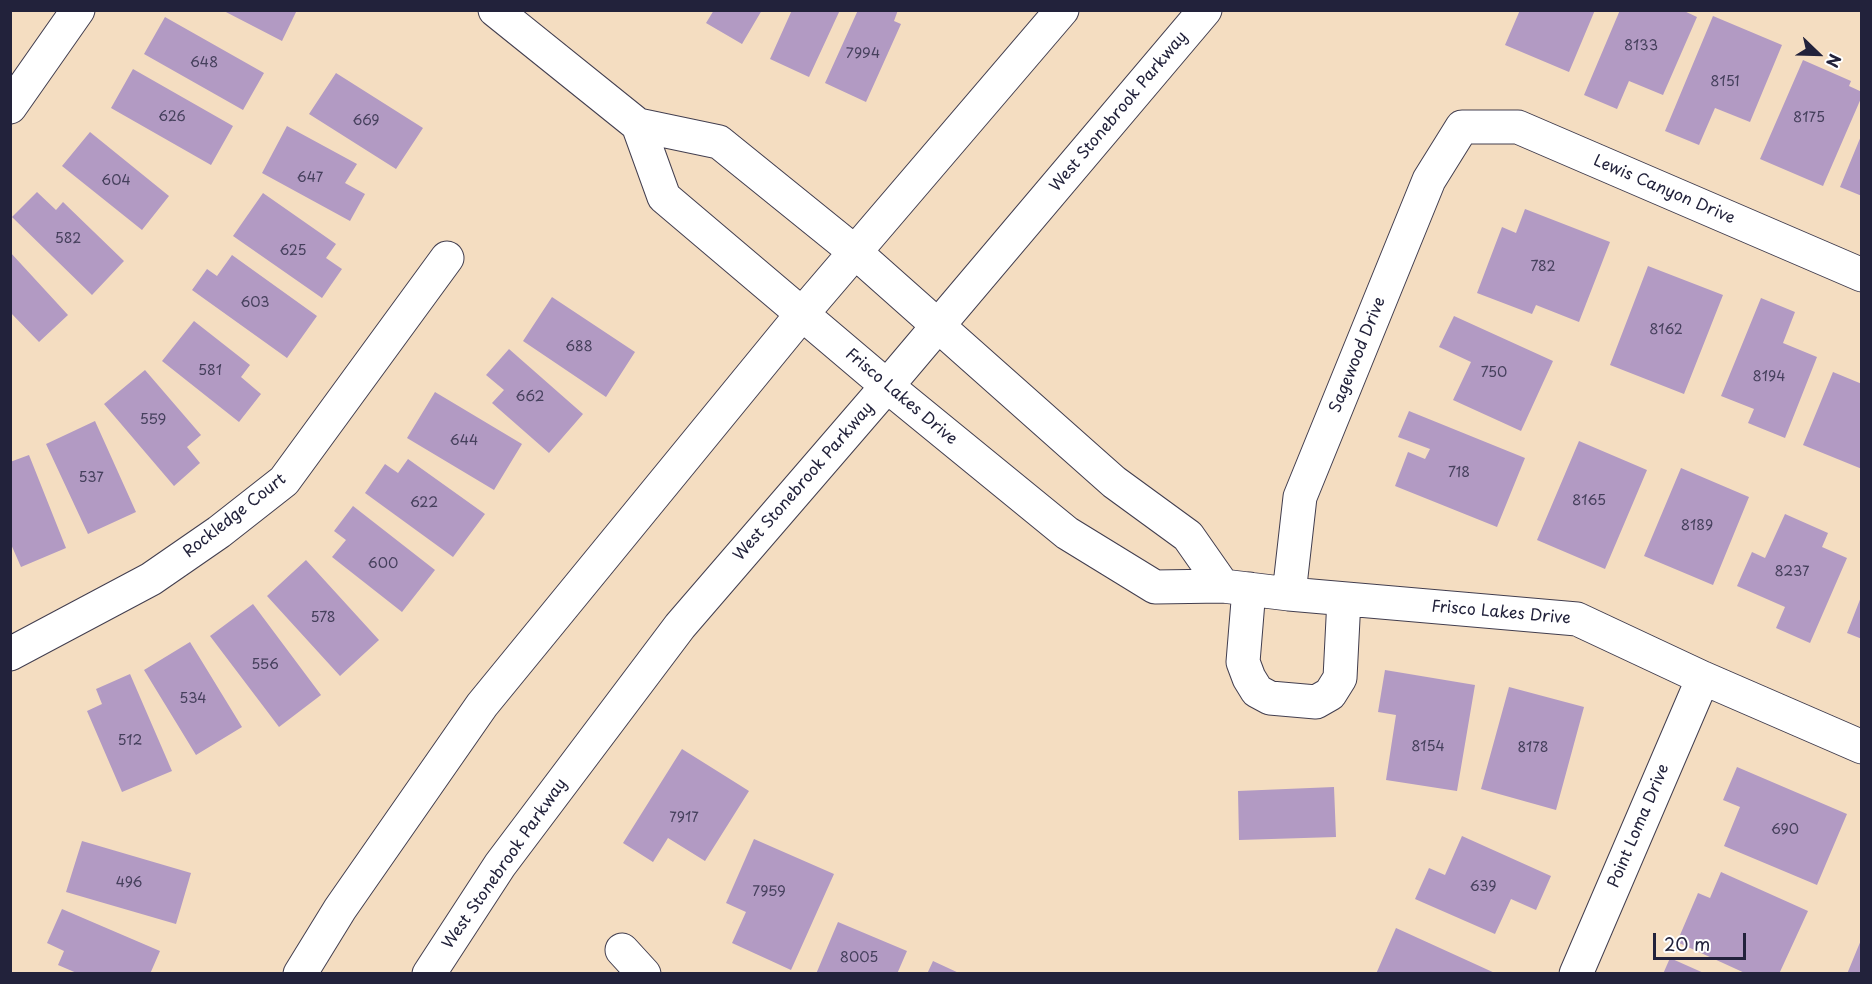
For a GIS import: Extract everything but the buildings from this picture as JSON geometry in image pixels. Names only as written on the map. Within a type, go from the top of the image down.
[{"type":"street","points":[[10,107],[78,10]]},
{"type":"street","points":[[495,10],[638,125],[719,142],[855,252],[1114,482],[1188,536],[1236,588],[1243,662],[1257,691],[1270,698],[1316,702],[1330,694],[1340,678],[1344,598]]},
{"type":"street","points":[[300,974],[340,909],[482,705],[802,314],[1062,10]]},
{"type":"street","name":"West Stonebrook Parkway","points":[[429,974],[500,865],[680,626],[887,386],[1205,10]]},
{"type":"street","name":"Frisco Lakes Drive","points":[[638,125],[664,197],[887,386],[1067,533],[1155,587],[1236,588],[1576,619],[1703,678],[1862,747]]},
{"type":"street","name":"Lewis Canyon Drive","points":[[1462,127],[1518,127],[1862,275]]},
{"type":"street","name":"Sagewood Drive","points":[[1289,594],[1300,496],[1429,180],[1462,127]]},
{"type":"street","name":"Rockledge Court","points":[[10,654],[152,579],[219,532],[284,481],[447,258]]},
{"type":"street","name":"Point Loma Drive","points":[[1576,974],[1703,678]]},
{"type":"street","points":[[622,950],[644,974]]}]
